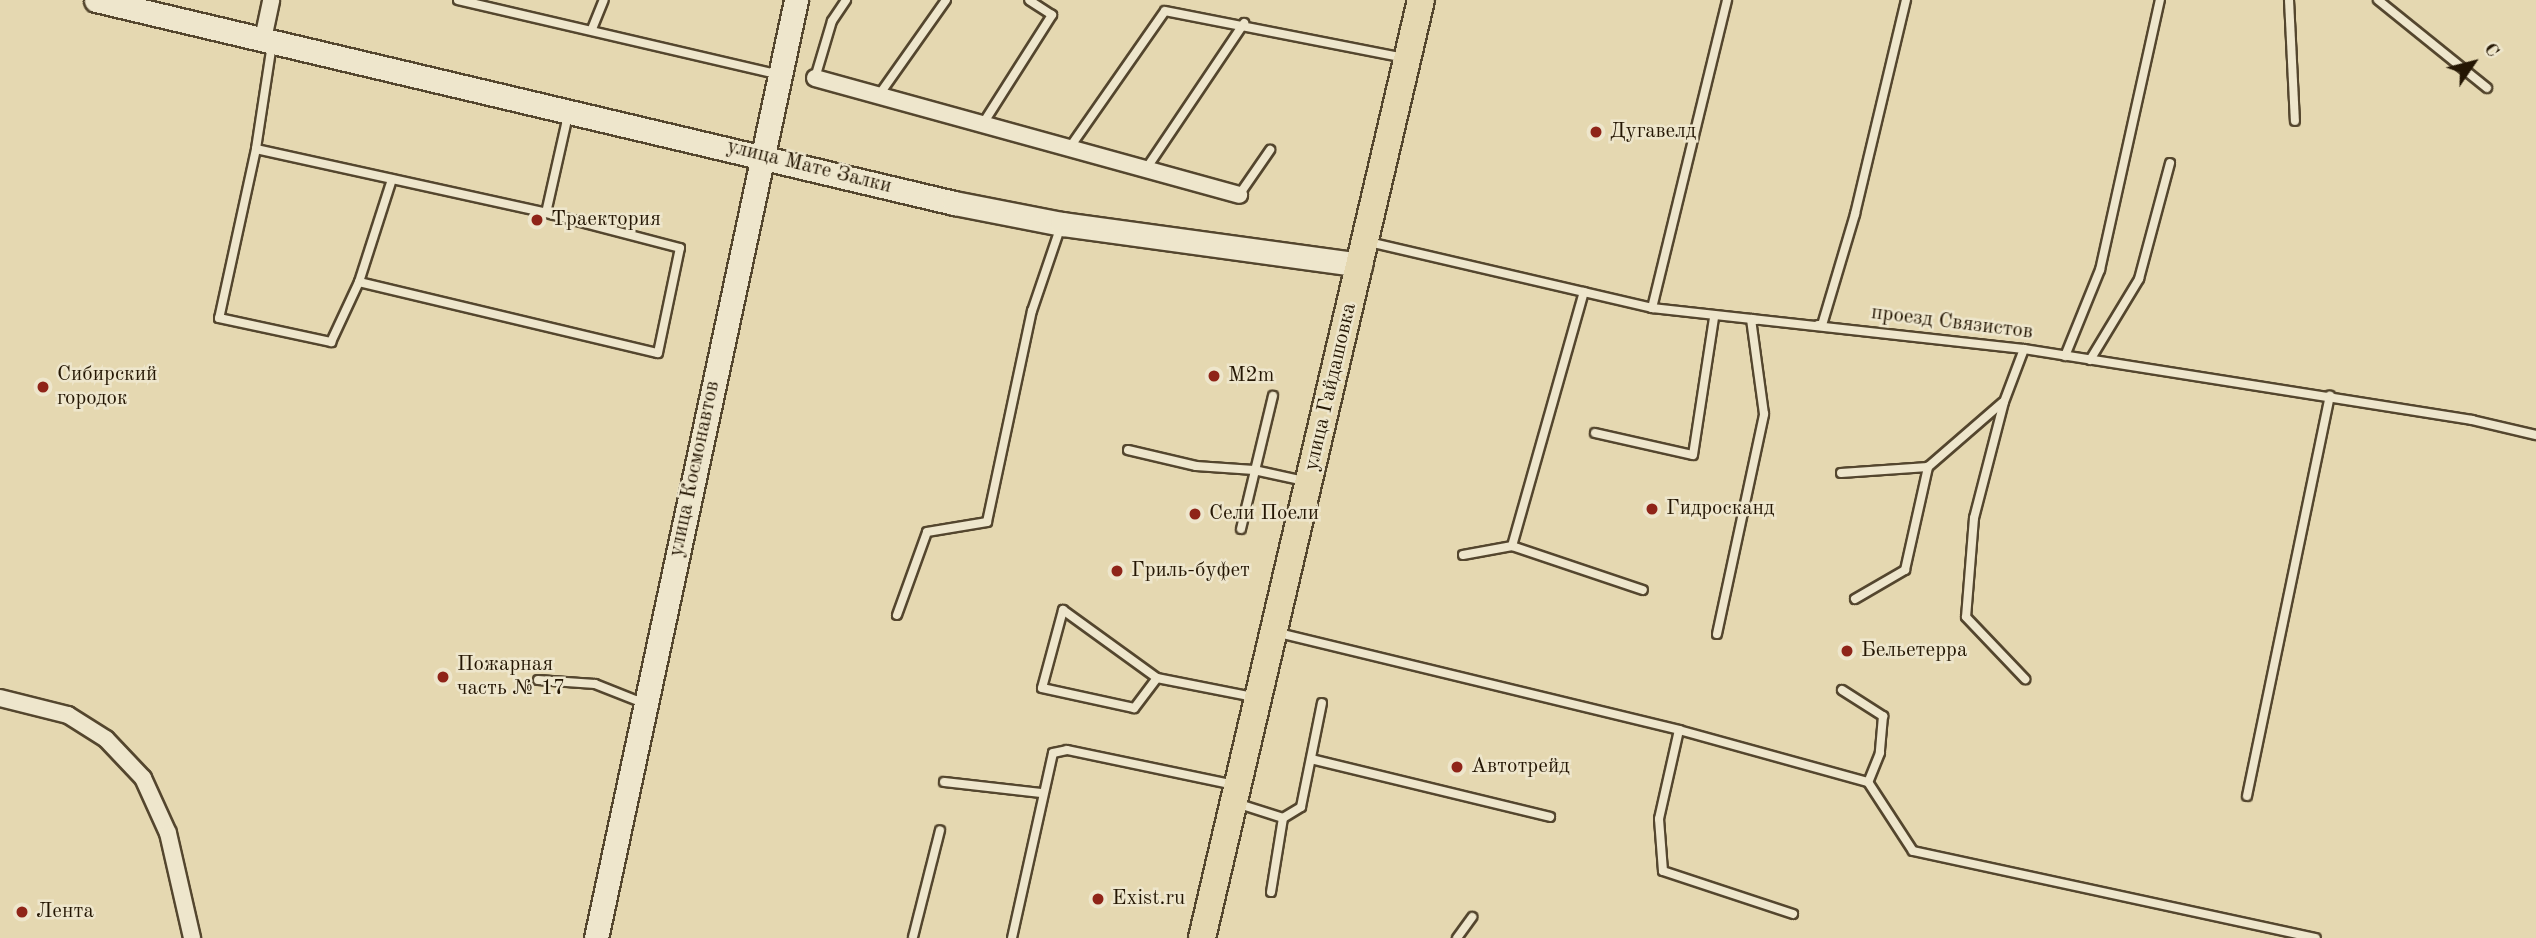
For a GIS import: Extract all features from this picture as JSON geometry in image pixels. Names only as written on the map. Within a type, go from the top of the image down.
[{"type":"main road","name":"улица Гайдашовка","points":[[1202,938],[1421,0]]},
{"type":"street","name":"улица Мате Залки","points":[[96,0],[762,155],[954,203],[1062,224],[1363,254]]},
{"type":"street","points":[[268,40],[271,0]]},
{"type":"street","name":"улица Космонавтов","points":[[596,938],[796,0]]},
{"type":"street","points":[[815,78],[985,122],[1068,150],[1239,195]]},
{"type":"street","points":[[0,698],[68,715],[106,739],[142,778],[168,833],[192,938]]},
{"type":"lane","points":[[458,0],[592,29],[779,75]]},
{"type":"lane","points":[[592,29],[604,0]]},
{"type":"lane","points":[[815,78],[832,21],[846,0]]},
{"type":"lane","points":[[878,95],[946,0]]},
{"type":"lane","points":[[985,122],[1052,15],[1029,0]]},
{"type":"lane","points":[[1652,308],[1727,0]]},
{"type":"lane","points":[[1822,325],[1906,0]]},
{"type":"lane","points":[[2065,356],[2100,270],[2160,0]]},
{"type":"lane","points":[[2289,0],[2295,121]]},
{"type":"lane","points":[[2378,0],[2487,88]]},
{"type":"lane","points":[[1068,150],[1166,10],[1244,23],[1408,59]]},
{"type":"lane","points":[[1145,171],[1244,23]]},
{"type":"lane","points":[[268,40],[256,149],[219,318],[331,342],[359,282],[392,179]]},
{"type":"lane","points":[[546,213],[569,112]]},
{"type":"lane","points":[[256,149],[546,213],[680,248],[658,354],[359,282]]},
{"type":"lane","points":[[1239,195],[1270,149]]},
{"type":"lane","points":[[2090,360],[2139,279],[2170,163]]},
{"type":"lane","points":[[897,615],[927,531],[987,522],[1032,311],[1062,224]]},
{"type":"lane","points":[[1363,254],[1584,292],[1652,308],[1751,320],[1765,414],[1717,634]]},
{"type":"lane","points":[[1512,546],[1584,292]]},
{"type":"lane","points":[[1595,433],[1693,455],[1714,317]]},
{"type":"lane","name":"проезд Связистов","points":[[1751,320],[1822,325],[2024,349],[2330,396],[2536,435]]},
{"type":"lane","points":[[2024,349],[2004,402],[1974,518],[1966,617],[2025,679]]},
{"type":"lane","points":[[1241,529],[1273,396]]},
{"type":"lane","points":[[2247,796],[2330,396]]},
{"type":"lane","points":[[1840,473],[1928,467],[2004,402]]},
{"type":"lane","points":[[1128,450],[1195,466],[1254,470],[1308,482]]},
{"type":"lane","points":[[1855,599],[1905,570],[1928,467]]},
{"type":"lane","points":[[1463,555],[1512,546],[1643,590]]},
{"type":"lane","points":[[1157,678],[1134,708],[1042,688],[1063,610],[1157,678],[1257,698]]},
{"type":"lane","points":[[1273,631],[1679,730],[1868,782],[1913,851],[2316,938]]},
{"type":"lane","points":[[538,680],[595,684],[646,704]]},
{"type":"lane","points":[[1842,690],[1882,716],[1881,753],[1868,782]]},
{"type":"lane","points":[[1271,892],[1283,818],[1301,807],[1322,703]]},
{"type":"lane","points":[[1679,730],[1659,819],[1663,871],[1793,914]]},
{"type":"lane","points":[[1012,938],[1041,793],[1053,753],[1067,750],[1235,794],[1283,818]]},
{"type":"lane","points":[[1311,759],[1550,817]]},
{"type":"lane","points":[[944,782],[1041,793]]},
{"type":"lane","points":[[915,938],[940,830]]},
{"type":"lane","points":[[1457,938],[1472,917]]},
{"type":"place","name":"Дугавелд","points":[[1596,132]]},
{"type":"place","name":"Траектория","points":[[537,220]]},
{"type":"place","name":"М2m","points":[[1214,376]]},
{"type":"place","name":"Сибирский городок","points":[[43,387]]},
{"type":"place","name":"Гидросканд","points":[[1652,509]]},
{"type":"place","name":"Сели Поели","points":[[1195,514]]},
{"type":"place","name":"Гриль-буфет","points":[[1117,571]]},
{"type":"place","name":"Бельетерра","points":[[1847,651]]},
{"type":"place","name":"Пожарная часть № 17","points":[[443,677]]},
{"type":"place","name":"Автотрейд","points":[[1457,767]]},
{"type":"place","name":"Exist.ru","points":[[1098,899]]},
{"type":"place","name":"Лента","points":[[22,912]]}]
